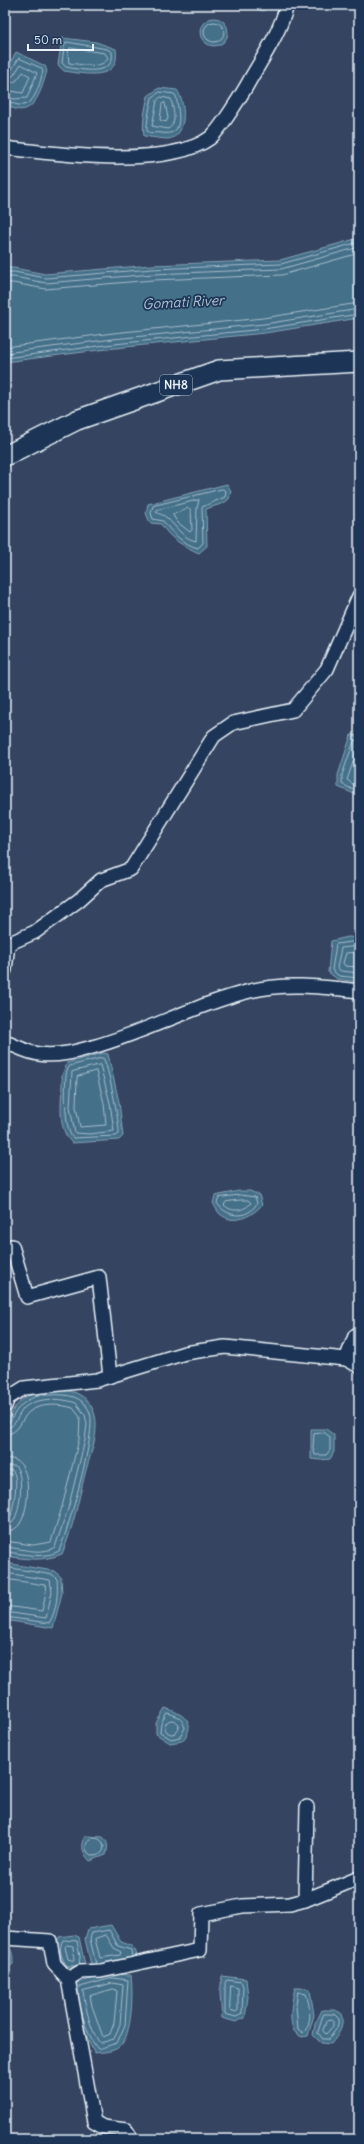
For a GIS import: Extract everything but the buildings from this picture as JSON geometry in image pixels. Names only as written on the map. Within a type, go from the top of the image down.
[{"type":"highway","name":"NH8","points":[[5,456],[78,420],[219,370],[359,362]]},
{"type":"street","points":[[5,148],[56,154],[139,157],[172,154],[198,144],[211,137],[242,94],[282,25],[287,5]]},
{"type":"street","points":[[5,970],[6,938],[35,932],[79,900],[101,880],[131,869],[214,736],[233,723],[293,710],[326,669],[351,618],[359,596]]},
{"type":"street","points":[[5,1042],[39,1054],[74,1052],[126,1037],[223,999],[251,990],[284,986],[315,986],[359,991]]},
{"type":"street","points":[[5,1248],[12,1246],[27,1297],[99,1277],[110,1376]]},
{"type":"street","points":[[346,1359],[355,1336],[359,1333]]},
{"type":"street","points":[[5,1406],[8,1398],[24,1388],[97,1380],[185,1353],[225,1347],[346,1359],[359,1366]]},
{"type":"street","points":[[305,1900],[308,1806]]},
{"type":"street","points":[[68,1979],[80,1972],[100,1971],[200,1950],[201,1914],[242,1906],[290,1904],[305,1900],[359,1878]]},
{"type":"street","points":[[5,1938],[50,1941],[54,1964],[68,1979],[94,2122],[103,2127],[126,2130],[132,2139]]},
{"type":"water","points":[[243,5],[272,5],[263,11]]},
{"type":"water","points":[[214,18],[224,22],[228,32],[224,42],[214,46],[204,42],[200,32],[204,22]]},
{"type":"water","points":[[62,38],[96,42],[116,49],[116,60],[113,67],[100,74],[64,71],[58,65]]},
{"type":"water","points":[[16,52],[45,66],[47,71],[42,87],[34,102],[23,110],[15,109],[5,104],[5,73]]},
{"type":"water","points":[[159,88],[177,90],[182,102],[182,125],[179,132],[175,136],[168,139],[144,136],[143,131],[148,96]]},
{"type":"water","name":"Gomati River","points":[[359,238],[359,318],[265,333],[115,348],[5,362],[5,268],[14,268],[45,274],[152,265],[280,260]]},
{"type":"water","points":[[227,484],[231,491],[229,499],[224,503],[206,509],[207,546],[199,553],[177,542],[168,534],[161,524],[150,523],[146,513],[148,504]]},
{"type":"water","points":[[351,735],[359,736],[359,796],[338,787],[338,775]]},
{"type":"water","points":[[348,937],[359,938],[359,982],[337,979],[328,972],[331,941]]},
{"type":"water","points":[[103,1053],[108,1054],[119,1102],[123,1136],[119,1140],[72,1143],[63,1129],[61,1111],[62,1075],[67,1063]]},
{"type":"water","points":[[239,1191],[250,1191],[259,1195],[262,1205],[248,1216],[237,1219],[225,1218],[219,1213],[213,1203],[215,1196]]},
{"type":"water","points":[[47,1390],[73,1392],[87,1400],[94,1411],[96,1419],[94,1442],[72,1525],[62,1554],[55,1557],[41,1559],[6,1556],[6,1522],[11,1497],[11,1474],[5,1475],[5,1446],[8,1420],[13,1410],[21,1401],[32,1395]]},
{"type":"water","points":[[311,1429],[326,1429],[334,1435],[334,1452],[330,1459],[311,1459]]},
{"type":"water","points":[[5,1563],[54,1571],[61,1577],[62,1593],[53,1628],[5,1620]]},
{"type":"water","points":[[165,1708],[182,1716],[189,1724],[187,1735],[182,1741],[170,1743],[156,1734],[156,1723]]},
{"type":"water","points":[[85,1836],[103,1837],[108,1845],[106,1855],[90,1861],[83,1850]]},
{"type":"water","points":[[111,1925],[121,1942],[132,1946],[137,1956],[134,1962],[92,1969],[85,1939],[88,1929]]},
{"type":"water","points":[[74,1935],[79,1937],[85,1965],[75,1970],[64,1969],[57,1954],[59,1937]]},
{"type":"water","points":[[5,1946],[10,1949],[13,1956],[13,1964],[8,1969],[5,1969]]},
{"type":"water","points":[[112,1974],[131,1975],[132,2002],[129,2024],[124,2041],[117,2049],[95,2053],[90,2045],[84,2028],[79,2010],[75,1983]]},
{"type":"water","points":[[222,1976],[246,1979],[248,1997],[245,2018],[236,2022],[222,2018],[220,1994]]},
{"type":"water","points":[[295,1988],[310,1990],[314,2015],[308,2036],[300,2036],[295,2032],[292,2026],[291,2010]]},
{"type":"water","points":[[322,2010],[335,2010],[341,2013],[342,2026],[331,2044],[321,2043],[313,2035],[315,2024]]}]
